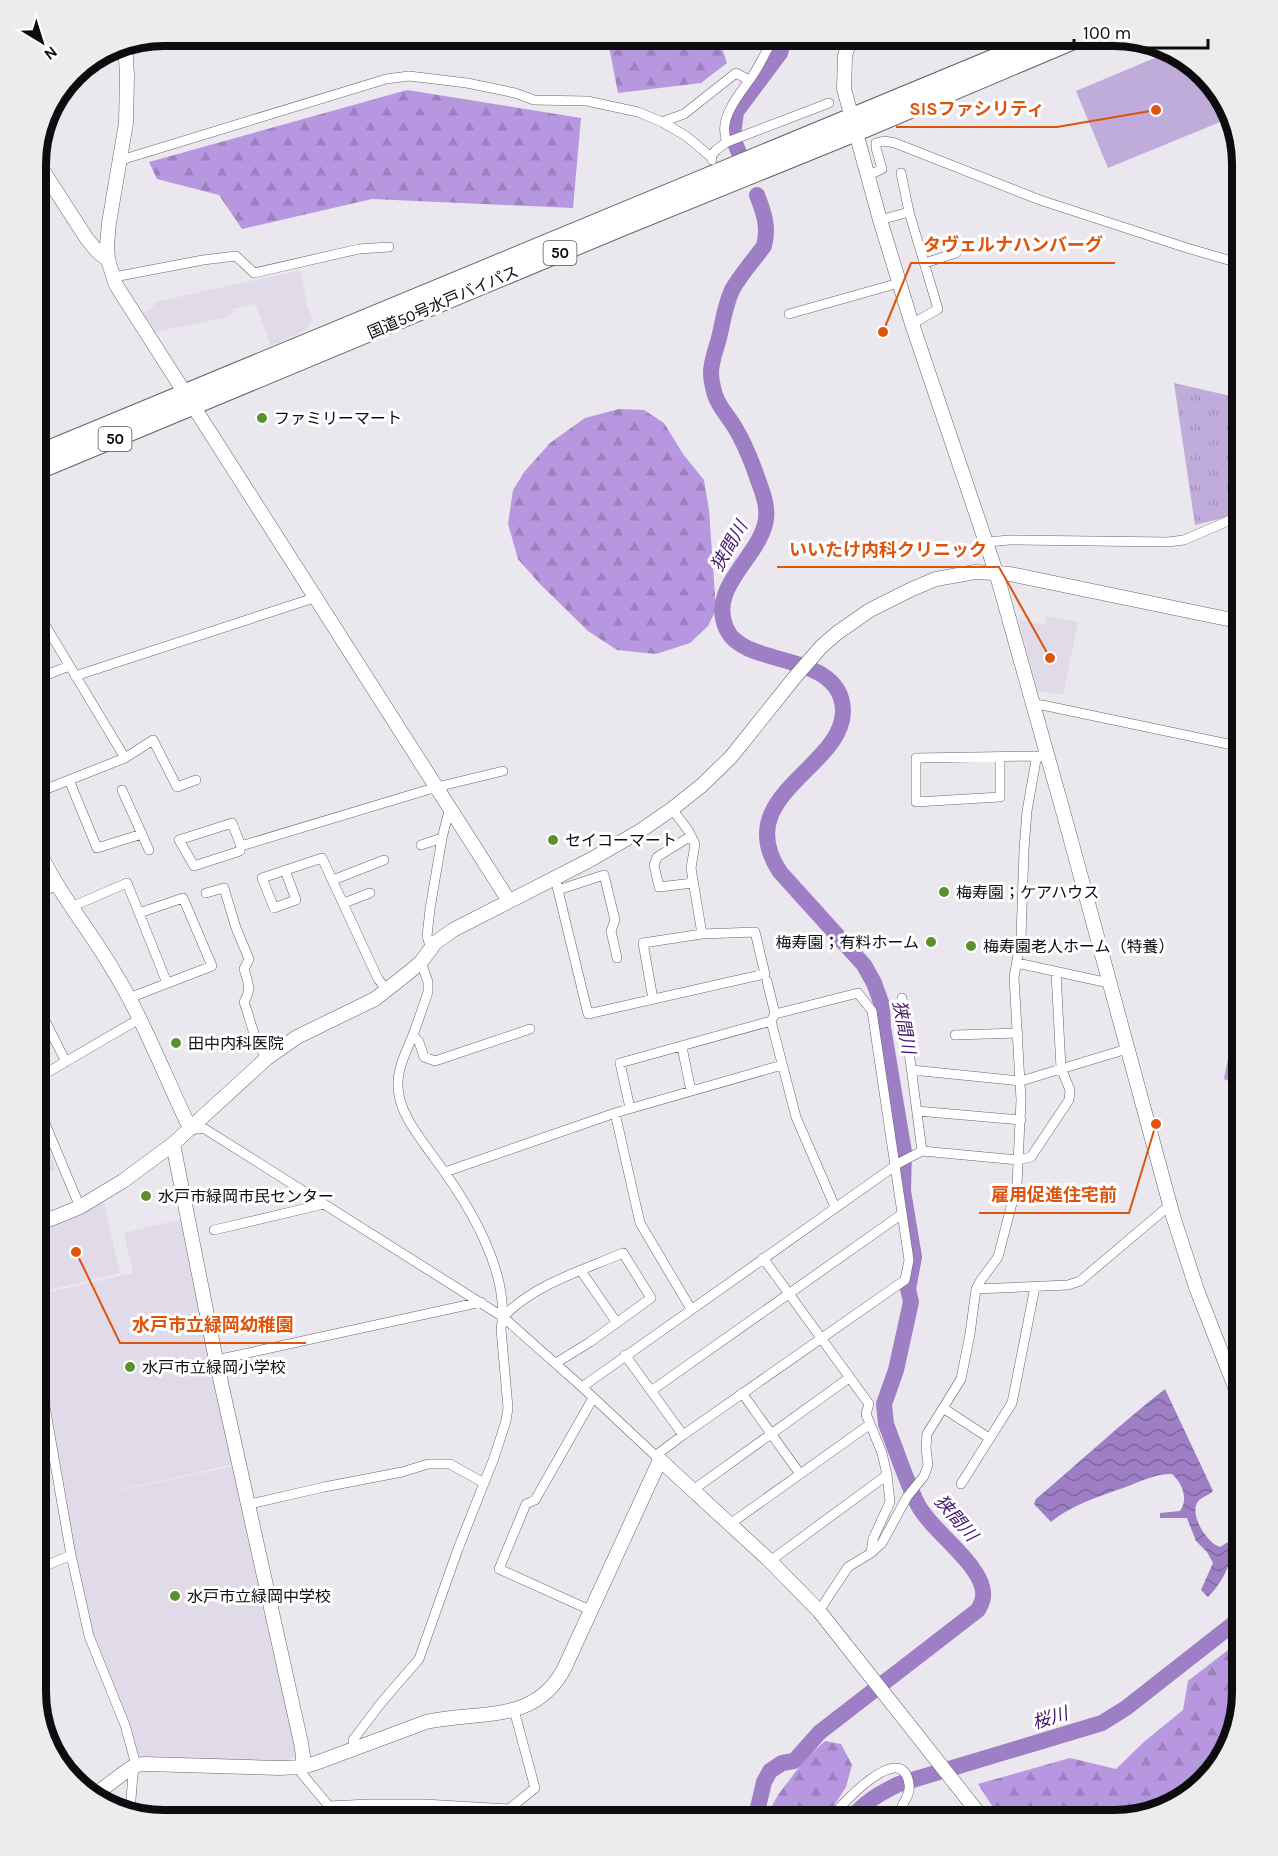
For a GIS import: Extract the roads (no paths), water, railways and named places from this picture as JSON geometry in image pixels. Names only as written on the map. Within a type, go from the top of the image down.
[{"type":"highway","name":"国道50号水戸バイパス","points":[[47,451],[189,400],[624,226],[1024,47]]},
{"type":"highway","name":"国道50号水戸バイパス","points":[[47,466],[714,165],[854,124],[1055,47]]},
{"type":"street","points":[[727,142],[726,121],[731,106],[769,47]]},
{"type":"street","points":[[848,47],[845,56],[844,89],[880,220],[912,324],[996,572],[1033,704],[1043,754],[1170,1205],[1197,1290],[1232,1380]]},
{"type":"street","points":[[126,54],[128,104],[108,233],[108,260],[122,295],[317,597],[509,901]]},
{"type":"street","points":[[662,122],[684,114],[736,74],[749,80]]},
{"type":"street","points":[[121,160],[386,79],[409,76],[467,83],[515,93],[534,100],[587,101],[638,112],[686,135],[714,165]]},
{"type":"street","points":[[714,165],[716,150],[727,142],[829,103]]},
{"type":"street","points":[[869,175],[882,169],[876,143],[884,141],[895,143],[1040,200],[1232,261]]},
{"type":"street","points":[[901,173],[909,212],[938,309],[912,324]]},
{"type":"street","points":[[47,177],[87,239],[108,260]]},
{"type":"street","points":[[880,220],[909,212]]},
{"type":"street","points":[[114,277],[236,256],[254,273],[359,249],[389,247]]},
{"type":"street","points":[[925,263],[956,254]]},
{"type":"street","points":[[789,314],[899,283]]},
{"type":"street","points":[[986,542],[1010,540],[1168,542],[1184,540],[1232,519]]},
{"type":"street","points":[[557,884],[590,860],[640,831],[701,786],[731,757],[822,647],[856,618],[912,588],[953,575],[996,572],[1232,620]]},
{"type":"street","points":[[75,676],[317,597]]},
{"type":"street","points":[[47,628],[125,758]]},
{"type":"street","points":[[47,675],[69,666]]},
{"type":"street","points":[[1033,704],[1232,745]]},
{"type":"street","points":[[47,789],[125,758],[153,740],[177,787],[196,780]]},
{"type":"street","points":[[1000,757],[1000,797],[916,802],[916,758],[1043,754]]},
{"type":"street","points":[[819,1611],[848,1567],[871,1553],[882,1543],[907,1497],[924,1476],[928,1465],[927,1434],[961,1379],[976,1288],[998,1257],[1017,1184],[1021,1081],[1014,976],[1021,938],[1027,811],[1036,760],[1043,754]]},
{"type":"street","points":[[241,846],[437,787],[503,771]]},
{"type":"street","points":[[69,780],[97,848],[142,834]]},
{"type":"street","points":[[122,790],[149,850]]},
{"type":"street","points":[[431,949],[427,936],[430,909],[442,838],[450,807]]},
{"type":"street","points":[[672,809],[692,836],[694,844],[691,868],[702,934]]},
{"type":"street","points":[[232,823],[241,846],[240,851],[194,867],[179,840],[232,823]]},
{"type":"street","points":[[692,836],[657,856],[654,865],[659,887],[693,883]]},
{"type":"street","points":[[421,845],[442,838]]},
{"type":"street","points":[[285,870],[322,858],[378,979],[387,990]]},
{"type":"street","points":[[333,880],[384,860]]},
{"type":"street","points":[[47,866],[56,885],[113,969],[186,1120],[192,1128],[205,1129],[503,1317],[770,1561],[819,1611],[976,1810]]},
{"type":"street","points":[[46,1222],[80,1207],[123,1181],[192,1128],[267,1058],[297,1037],[359,1008],[387,990],[420,962],[435,943],[453,930],[509,901],[557,884],[604,875],[615,920],[611,931],[617,958]]},
{"type":"street","points":[[71,907],[127,883],[167,983]]},
{"type":"street","points":[[557,884],[588,1014],[765,974],[755,932],[702,934],[643,943],[653,999]]},
{"type":"street","points":[[47,890],[56,885]]},
{"type":"street","points":[[206,893],[224,888],[236,928],[249,959],[244,969],[249,994],[243,1002],[253,1034],[267,1058]]},
{"type":"street","points":[[344,903],[370,893]]},
{"type":"street","points":[[129,998],[212,966],[183,898],[139,913]]},
{"type":"street","points":[[355,1748],[353,1740],[419,1659],[506,1421],[508,1408],[499,1278],[479,1230],[445,1172],[411,1125],[398,1090],[401,1064],[428,992],[428,982],[420,962]]},
{"type":"street","points":[[1017,963],[1109,983]]},
{"type":"street","points":[[582,1387],[896,1164],[918,1153],[1018,1160],[1031,1157],[1069,1100],[1070,1090],[1061,1068],[1056,972]]},
{"type":"street","points":[[767,981],[782,1065],[795,1117],[835,1207]]},
{"type":"street","points":[[101,1790],[136,1765],[302,1767],[426,1722],[514,1710],[532,1703],[552,1686],[564,1669],[660,1460],[660,1453],[682,1435],[904,1280],[909,1260],[872,1011],[858,993],[773,1017],[682,1047],[620,1063],[630,1108]]},
{"type":"street","points":[[902,998],[917,1112],[918,1153]]},
{"type":"street","points":[[46,1073],[138,1019]]},
{"type":"street","points":[[46,1024],[66,1062]]},
{"type":"street","points":[[413,1035],[419,1042],[424,1057],[435,1061],[530,1029]]},
{"type":"street","points":[[955,1035],[1018,1033]]},
{"type":"street","points":[[682,1047],[691,1090]]},
{"type":"street","points":[[912,1070],[1021,1081],[1127,1049]]},
{"type":"street","points":[[445,1172],[630,1108],[782,1065]]},
{"type":"street","points":[[917,1112],[1021,1120]]},
{"type":"street","points":[[615,1113],[640,1223],[691,1309]]},
{"type":"street","points":[[46,1127],[80,1207]]},
{"type":"street","points":[[173,1144],[216,1360],[250,1504],[301,1743],[302,1774],[329,1806]]},
{"type":"street","points":[[214,1230],[324,1204]]},
{"type":"street","points":[[976,1288],[1068,1285],[1080,1281],[1170,1205]]},
{"type":"street","points":[[651,1391],[902,1214]]},
{"type":"street","points":[[503,1317],[511,1308],[549,1283],[623,1253],[651,1298],[556,1364]]},
{"type":"street","points":[[764,1258],[869,1404],[866,1414],[882,1453],[890,1502],[873,1539],[871,1553]]},
{"type":"street","points":[[580,1271],[617,1323]]},
{"type":"street","points":[[961,1484],[1011,1402],[1035,1287]]},
{"type":"street","points":[[216,1360],[481,1302]]},
{"type":"street","points":[[625,1355],[682,1435]]},
{"type":"street","points":[[693,1490],[849,1378]]},
{"type":"street","points":[[742,1393],[800,1474]]},
{"type":"street","points":[[590,1610],[499,1569],[526,1504],[534,1500],[593,1398]]},
{"type":"street","points":[[943,1408],[989,1438]]},
{"type":"street","points":[[730,1524],[869,1425]]},
{"type":"street","points":[[46,1428],[89,1636],[125,1725],[136,1765],[131,1804]]},
{"type":"street","points":[[250,1504],[402,1472],[428,1464],[450,1464],[484,1483]]},
{"type":"street","points":[[770,1561],[887,1475]]},
{"type":"street","points":[[46,1566],[71,1555]]},
{"type":"street","points":[[329,1806],[424,1804],[509,1809],[535,1788],[514,1710]]},
{"type":"street","points":[[838,1810],[857,1788],[879,1773],[898,1769],[906,1774],[909,1784],[908,1797],[901,1810]]},
{"type":"street","points":[[369,1804],[370,1809]]},
{"type":"water","points":[[1165,1389],[1213,1491],[1197,1503],[1195,1508],[1198,1522],[1205,1535],[1220,1547],[1228,1542],[1232,1531],[1232,1552],[1228,1566],[1220,1582],[1208,1597],[1201,1590],[1213,1563],[1207,1552],[1196,1541],[1187,1518],[1160,1518],[1160,1513],[1180,1511],[1183,1506],[1183,1491],[1172,1474],[1153,1477],[1094,1498],[1068,1510],[1051,1522],[1034,1504],[1036,1499]]},
{"type":"waterway","name":"狭間川","points":[[733,135],[736,112],[780,53],[782,47]]},
{"type":"waterway","name":"狭間川","points":[[735,143],[739,153]]},
{"type":"waterway","name":"狭間川","points":[[757,195],[765,220],[764,246],[732,290],[711,373],[717,399],[740,437],[755,471],[765,501],[766,519],[755,546],[729,586],[722,614],[727,630],[737,642],[752,650],[810,669],[827,678],[838,691],[843,710],[838,730],[826,749],[778,802],[768,822],[768,845],[780,872],[864,965],[882,1005],[883,1027],[904,1152],[903,1191],[914,1257],[908,1289],[911,1302],[896,1370],[884,1404],[886,1424],[917,1503],[933,1525],[967,1561],[982,1585],[983,1597],[978,1610],[820,1732],[794,1761],[782,1763],[770,1771],[764,1782],[757,1810]]},
{"type":"waterway","name":"桜川","points":[[859,1810],[872,1799],[899,1784],[1102,1723],[1126,1708],[1232,1625]]},
{"type":"place","name":"SISファシリティ","points":[[1156,110]]},
{"type":"place","name":"タヴェルナハンバーグ","points":[[883,332]]},
{"type":"place","name":"ファミリーマート","points":[[262,418]]},
{"type":"place","name":"いいたけ内科クリニック","points":[[1050,658]]},
{"type":"place","name":"セイコーマート","points":[[553,840]]},
{"type":"place","name":"梅寿園；ケアハウス","points":[[944,892]]},
{"type":"place","name":"梅寿園；有料ホーム","points":[[931,942]]},
{"type":"place","name":"梅寿園老人ホーム（特養）","points":[[971,946]]},
{"type":"place","name":"田中内科医院","points":[[176,1043]]},
{"type":"place","name":"雇用促進住宅前","points":[[1156,1124]]},
{"type":"place","name":"水戸市緑岡市民センター","points":[[146,1196]]},
{"type":"place","name":"水戸市立緑岡幼稚園","points":[[76,1252]]},
{"type":"place","name":"水戸市立緑岡小学校","points":[[130,1367]]},
{"type":"place","name":"水戸市立緑岡中学校","points":[[175,1596]]}]
